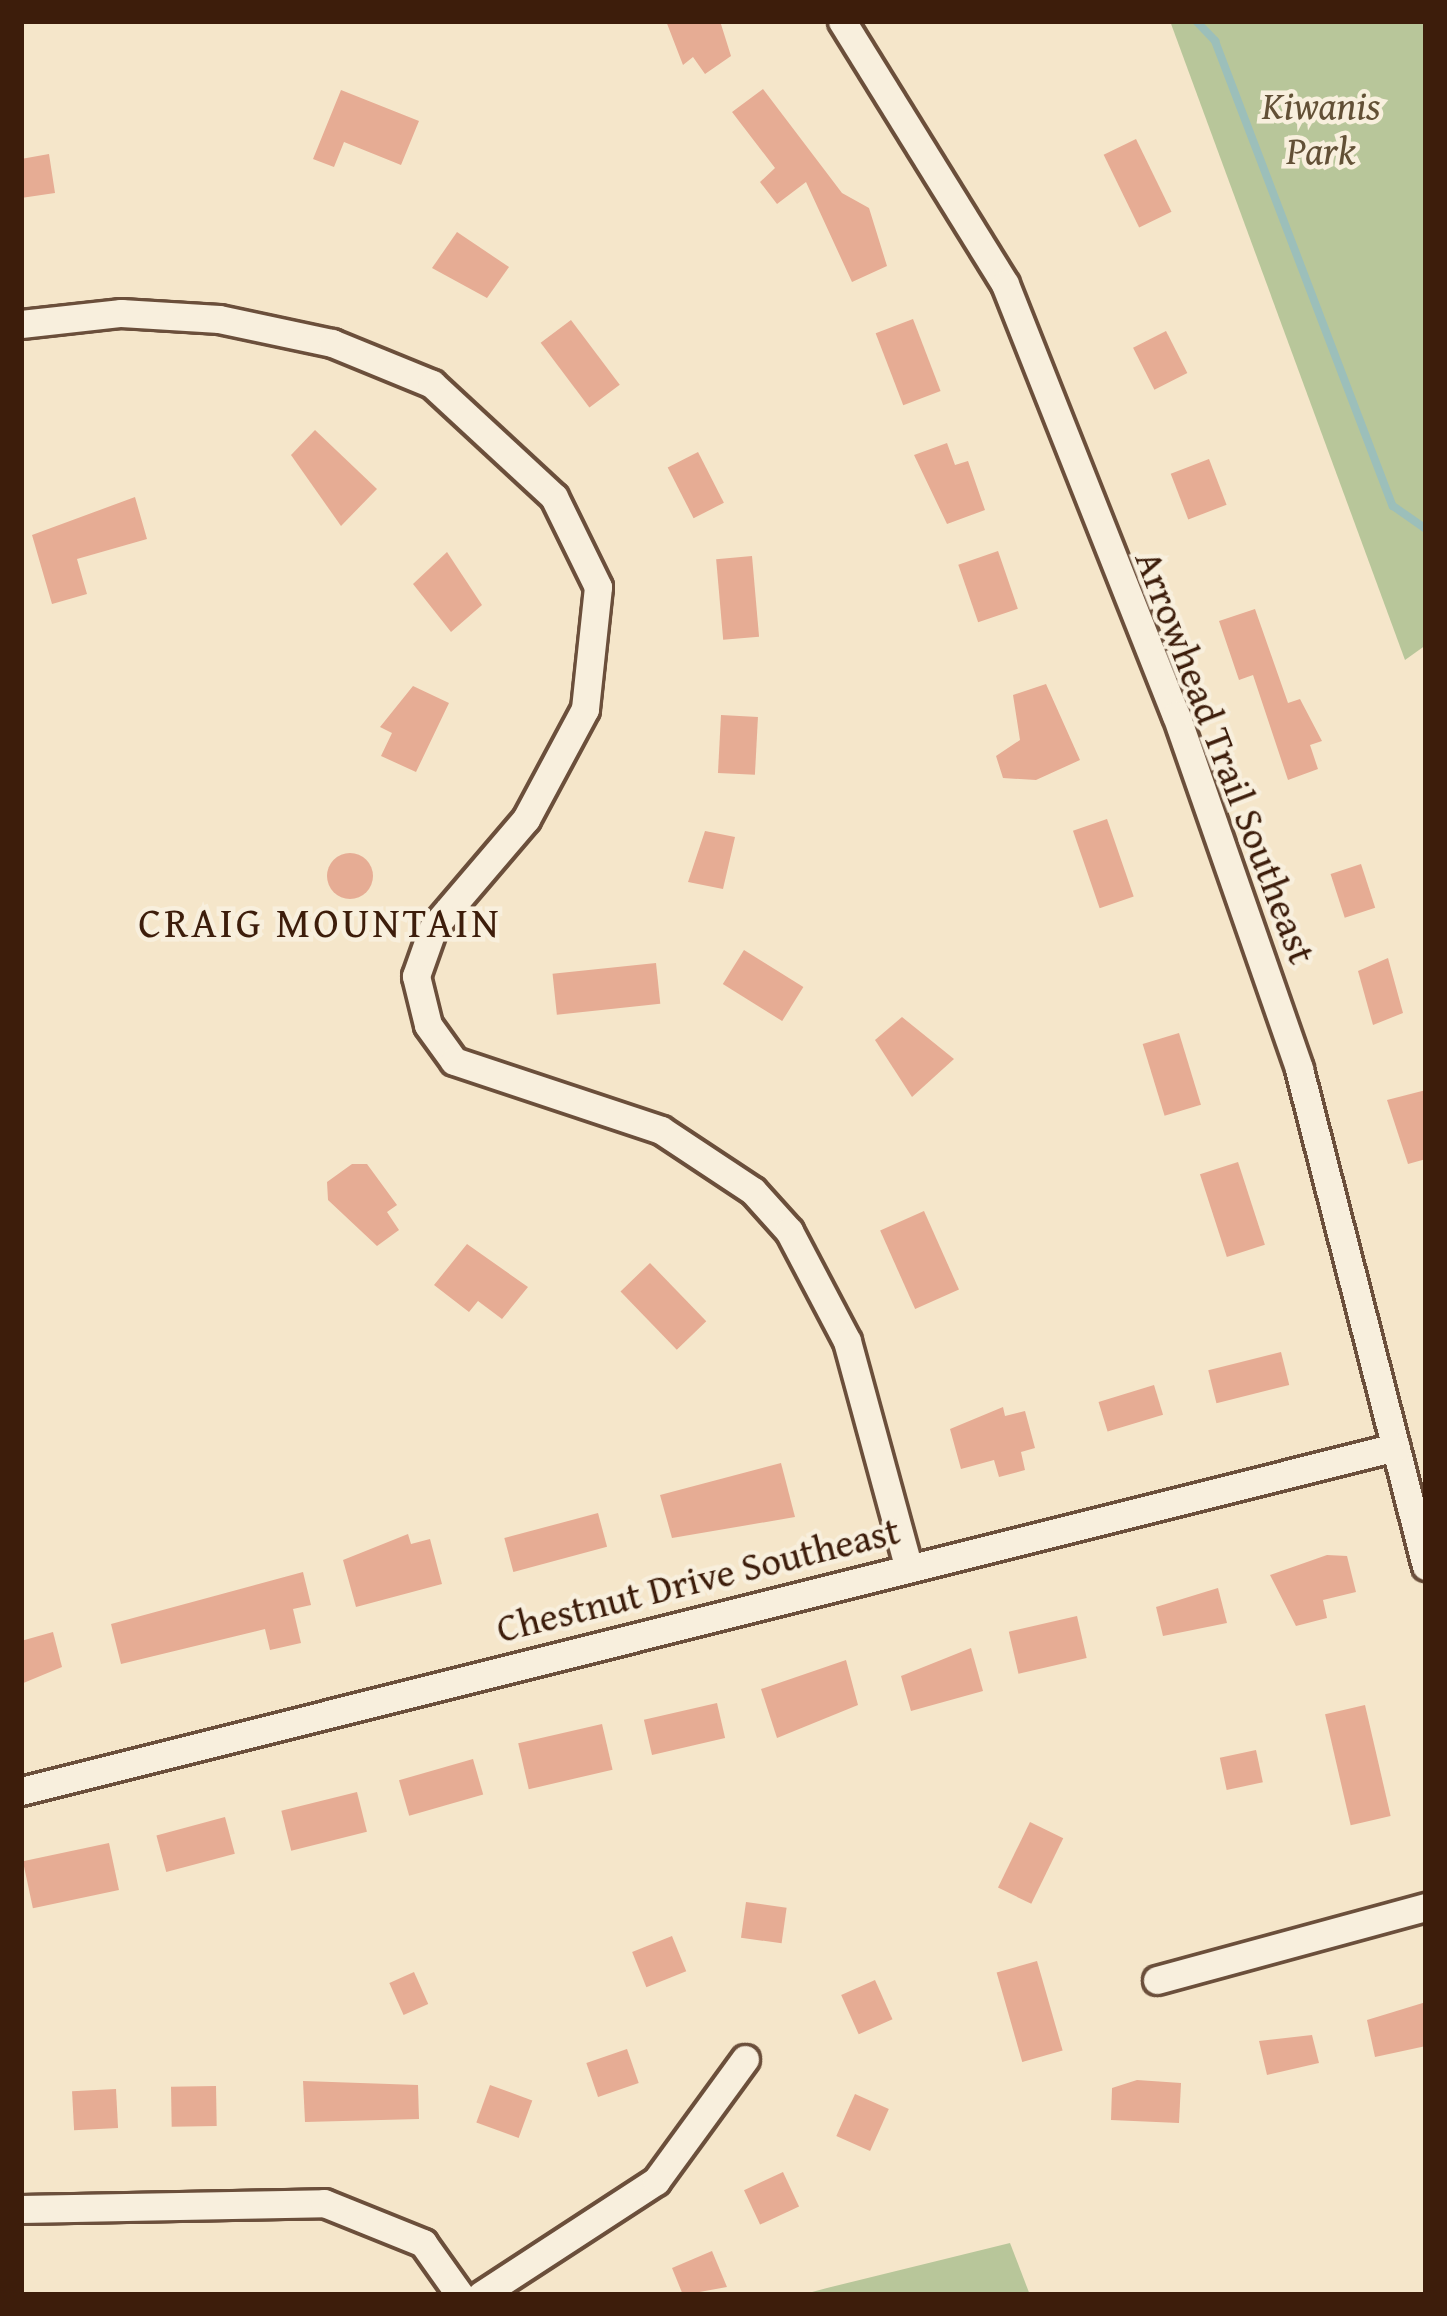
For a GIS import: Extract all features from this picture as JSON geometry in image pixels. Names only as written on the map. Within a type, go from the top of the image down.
[{"type":"street","name":"Arrowhead Trail Southeast","points":[[842,21],[1005,284],[1176,716],[1299,1070],[1426,1566]]},
{"type":"street","points":[[21,324],[121,313],[332,343],[432,385],[554,496],[598,587],[585,709],[526,819],[433,928],[416,976],[428,1025],[454,1060],[661,1130],[753,1191],[789,1231],[848,1341],[908,1565]]},
{"type":"street","name":"Chestnut Drive Southeast","points":[[21,1791],[908,1565],[1396,1447]]},
{"type":"street","points":[[1157,1980],[1426,1907]]},
{"type":"street","points":[[481,2295],[656,2181],[745,2059]]},
{"type":"street","points":[[21,2209],[324,2203],[423,2243],[460,2295]]},
{"type":"green space","name":"Kiwanis Park","points":[[1170,21],[1426,21],[1426,645],[1405,660]]},
{"type":"green space","points":[[1010,2243],[1030,2295],[801,2295],[827,2288]]},
{"type":"building","points":[[666,21],[720,21],[731,56],[705,74],[693,57],[683,65]]},
{"type":"building","points":[[763,89],[842,193],[869,208],[887,266],[852,282],[806,182],[777,204],[760,182],[775,168],[732,112]]},
{"type":"building","points":[[341,90],[419,121],[401,165],[344,142],[334,167],[313,159]]},
{"type":"building","points":[[1136,139],[1172,212],[1139,228],[1104,155]]},
{"type":"building","points":[[49,154],[55,193],[21,198],[21,159]]},
{"type":"building","points":[[457,232],[509,267],[487,298],[432,268]]},
{"type":"building","points":[[913,319],[941,391],[903,405],[876,333]]},
{"type":"building","points":[[571,320],[620,385],[589,408],[541,343]]},
{"type":"building","points":[[1166,331],[1187,373],[1154,390],[1133,348]]},
{"type":"building","points":[[315,430],[377,489],[341,526],[291,455]]},
{"type":"building","points":[[947,443],[955,465],[968,461],[985,510],[947,524],[914,455]]},
{"type":"building","points":[[698,452],[724,503],[694,518],[668,467]]},
{"type":"building","points":[[1209,459],[1227,505],[1188,519],[1171,474]]},
{"type":"building","points":[[135,497],[147,539],[77,559],[87,594],[52,604],[32,535]]},
{"type":"building","points":[[998,551],[1018,609],[978,622],[958,565]]},
{"type":"building","points":[[447,552],[482,605],[451,632],[413,584]]},
{"type":"building","points":[[752,556],[759,637],[723,640],[716,559]]},
{"type":"building","points":[[1255,609],[1288,703],[1300,699],[1322,741],[1310,745],[1318,769],[1288,780],[1253,675],[1239,680],[1219,621]]},
{"type":"building","points":[[1046,684],[1080,760],[1036,780],[1003,778],[996,756],[1020,740],[1013,695]]},
{"type":"building","points":[[413,686],[449,703],[416,772],[381,756],[392,733],[380,727]]},
{"type":"building","points":[[721,715],[758,717],[755,775],[718,773]]},
{"type":"building","points":[[1107,819],[1134,897],[1100,908],[1073,831]]},
{"type":"building","points":[[705,831],[735,837],[723,889],[688,882]]},
{"type":"building","points":[[350,853],[366,860],[373,876],[366,892],[350,899],[334,892],[327,876],[334,860]]},
{"type":"building","points":[[1361,864],[1375,908],[1345,918],[1331,874]]},
{"type":"building","points":[[744,950],[803,987],[782,1021],[723,984]]},
{"type":"building","points":[[1388,958],[1403,1013],[1373,1025],[1358,971]]},
{"type":"building","points":[[656,963],[660,1004],[557,1015],[553,974]]},
{"type":"building","points":[[902,1017],[954,1059],[912,1097],[875,1040]]},
{"type":"building","points":[[1179,1033],[1201,1105],[1165,1116],[1143,1044]]},
{"type":"building","points":[[1426,1090],[1426,1159],[1408,1164],[1387,1100]]},
{"type":"building","points":[[1238,1162],[1265,1245],[1227,1257],[1200,1174]]},
{"type":"building","points":[[352,1164],[367,1164],[397,1205],[387,1212],[399,1230],[377,1246],[328,1200],[327,1182]]},
{"type":"building","points":[[924,1211],[959,1290],[915,1309],[880,1231]]},
{"type":"building","points":[[467,1244],[528,1287],[502,1319],[478,1301],[469,1312],[434,1285]]},
{"type":"building","points":[[650,1263],[706,1321],[677,1350],[621,1291]]},
{"type":"building","points":[[1281,1352],[1289,1385],[1216,1403],[1208,1370]]},
{"type":"building","points":[[1154,1385],[1163,1415],[1108,1432],[1099,1402]]},
{"type":"building","points":[[1003,1407],[1005,1416],[1025,1411],[1035,1448],[1021,1452],[1025,1470],[999,1477],[994,1460],[961,1469],[950,1429]]},
{"type":"building","points":[[781,1463],[795,1517],[672,1538],[660,1495]]},
{"type":"building","points":[[598,1513],[607,1547],[513,1572],[504,1538]]},
{"type":"building","points":[[408,1534],[411,1544],[430,1539],[442,1584],[356,1607],[343,1560]]},
{"type":"building","points":[[1327,1555],[1347,1556],[1356,1592],[1323,1600],[1327,1618],[1296,1626],[1270,1575]]},
{"type":"building","points":[[303,1572],[311,1605],[293,1609],[301,1643],[270,1650],[265,1629],[121,1664],[111,1624]]},
{"type":"building","points":[[1218,1588],[1227,1623],[1163,1636],[1156,1607]]},
{"type":"building","points":[[1077,1616],[1087,1658],[1018,1674],[1009,1632]]},
{"type":"building","points":[[53,1632],[62,1667],[21,1684],[21,1641]]},
{"type":"building","points":[[971,1648],[983,1691],[911,1711],[901,1676]]},
{"type":"building","points":[[846,1660],[858,1705],[777,1738],[761,1689]]},
{"type":"building","points":[[717,1703],[725,1738],[652,1755],[644,1720]]},
{"type":"building","points":[[1365,1705],[1391,1816],[1351,1825],[1325,1714]]},
{"type":"building","points":[[602,1724],[613,1770],[529,1789],[518,1743]]},
{"type":"building","points":[[1256,1750],[1263,1782],[1227,1790],[1220,1758]]},
{"type":"building","points":[[473,1759],[483,1795],[409,1816],[399,1780]]},
{"type":"building","points":[[357,1792],[367,1832],[291,1851],[281,1811]]},
{"type":"building","points":[[225,1817],[235,1854],[166,1872],[156,1835]]},
{"type":"building","points":[[1030,1822],[1063,1838],[1031,1904],[998,1888]]},
{"type":"building","points":[[109,1843],[119,1890],[33,1908],[23,1861]]},
{"type":"building","points":[[746,1902],[787,1908],[782,1943],[741,1938]]},
{"type":"building","points":[[672,1936],[686,1971],[646,1987],[632,1952]]},
{"type":"building","points":[[1037,1961],[1063,2050],[1022,2062],[997,1973]]},
{"type":"building","points":[[414,1972],[428,2004],[404,2015],[389,1983]]},
{"type":"building","points":[[875,1980],[892,2019],[859,2034],[841,1995]]},
{"type":"building","points":[[1426,2002],[1426,2046],[1375,2057],[1367,2020]]},
{"type":"building","points":[[1312,2035],[1319,2063],[1267,2075],[1259,2041]]},
{"type":"building","points":[[627,2049],[639,2083],[598,2097],[586,2063]]},
{"type":"building","points":[[1137,2080],[1181,2083],[1179,2123],[1111,2120],[1112,2088]]},
{"type":"building","points":[[303,2081],[418,2085],[419,2119],[305,2122]]},
{"type":"building","points":[[490,2085],[532,2100],[519,2138],[476,2123]]},
{"type":"building","points":[[216,2086],[217,2126],[172,2127],[171,2087]]},
{"type":"building","points":[[116,2089],[118,2128],[74,2130],[72,2091]]},
{"type":"building","points":[[855,2094],[889,2109],[870,2151],[836,2136]]},
{"type":"building","points":[[783,2172],[799,2206],[760,2225],[744,2190]]},
{"type":"building","points":[[712,2251],[727,2287],[683,2295],[672,2268]]},
{"type":"waterway","points":[[1196,21],[1215,41],[1393,506],[1426,529]]},
{"type":"district","name":"CRAIG MOUNTAIN","points":[[320,922]]}]
